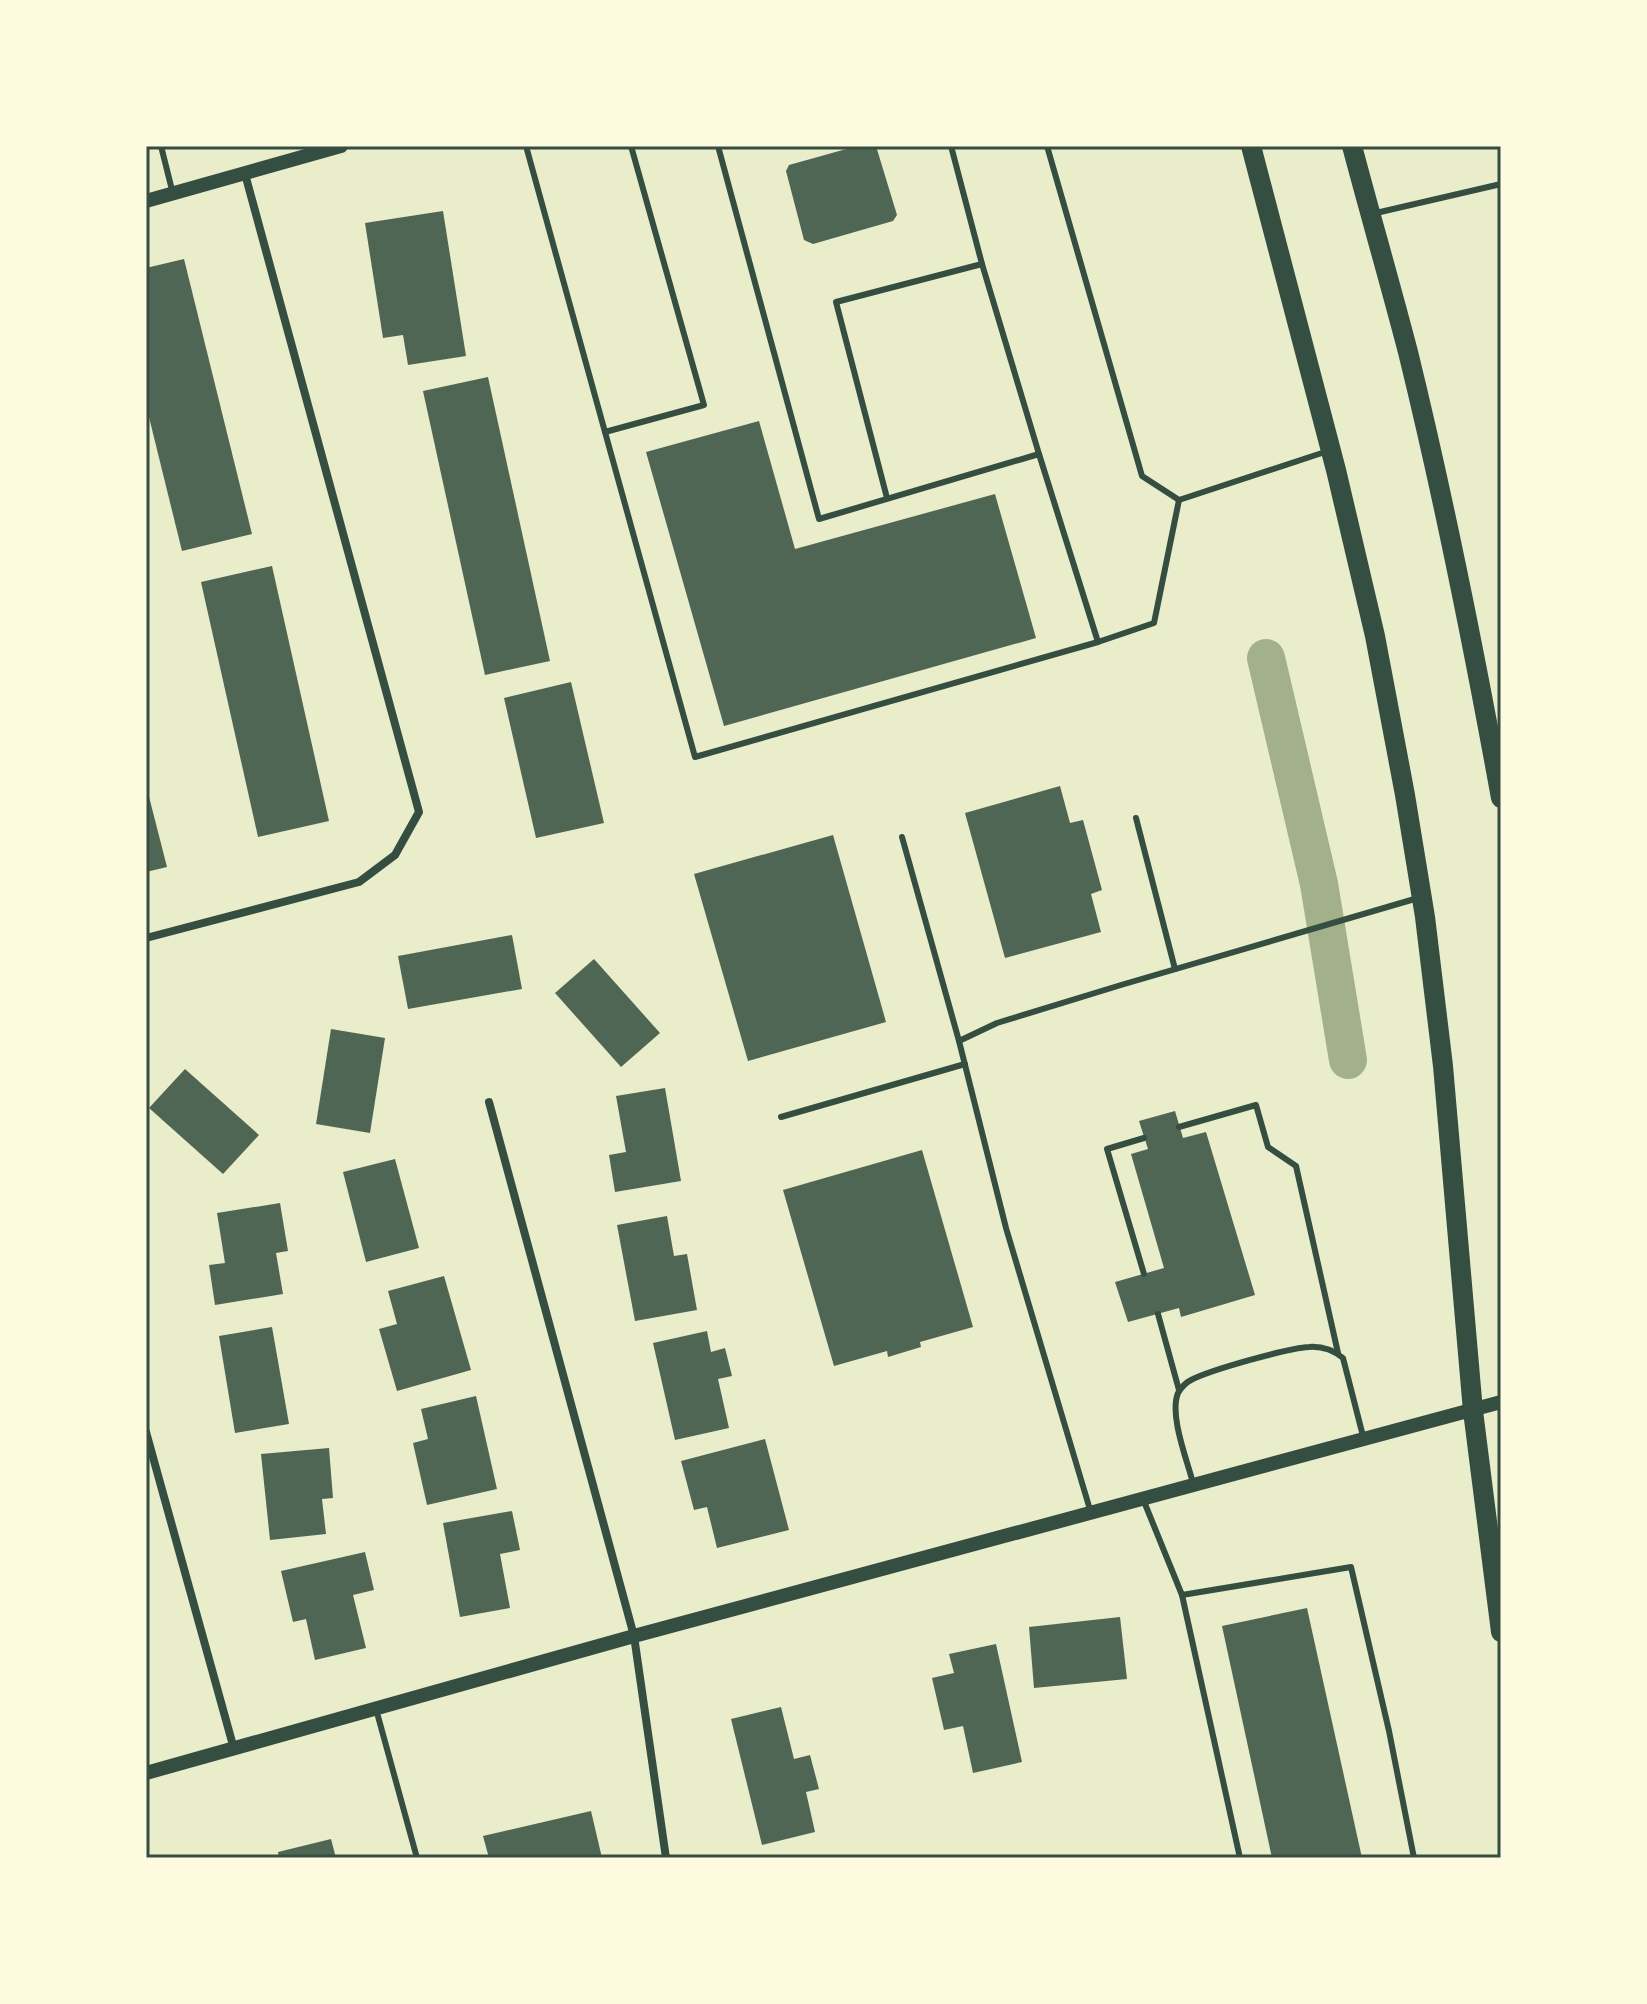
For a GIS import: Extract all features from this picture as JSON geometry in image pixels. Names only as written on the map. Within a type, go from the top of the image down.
[{"type":"main road","points":[[1251,146],[1331,450],[1375,636],[1403,781],[1412,900],[1443,1066],[1473,1411],[1501,1632]]},
{"type":"main road","points":[[1352,146],[1436,472],[1497,751],[1501,798]]},
{"type":"street","points":[[146,201],[341,146]]},
{"type":"street","points":[[146,938],[359,882],[395,855],[419,812],[245,174]]},
{"type":"street","points":[[489,1102],[634,1636],[666,1858]]},
{"type":"street","points":[[146,1773],[634,1636],[1501,1402]]},
{"type":"street","points":[[146,1432],[234,1749]]},
{"type":"lane","points":[[161,146],[173,194]]},
{"type":"lane","points":[[526,146],[695,757],[1098,642],[1154,623],[1179,500]]},
{"type":"lane","points":[[605,432],[704,405],[631,146]]},
{"type":"lane","points":[[718,146],[819,519],[1039,454]]},
{"type":"lane","points":[[951,146],[982,264],[1098,642]]},
{"type":"lane","points":[[1047,146],[1142,476],[1179,500]]},
{"type":"lane","points":[[1370,215],[1501,184]]},
{"type":"lane","points":[[887,498],[836,302],[982,264]]},
{"type":"lane","points":[[1179,500],[1331,450]]},
{"type":"lane","points":[[1136,818],[1175,969]]},
{"type":"lane","points":[[902,837],[959,1041],[1006,1228],[1091,1513]]},
{"type":"lane","points":[[959,1041],[997,1023],[1412,900]]},
{"type":"lane","points":[[781,1117],[965,1064]]},
{"type":"lane","points":[[1179,1127],[1256,1105],[1268,1147],[1296,1166],[1338,1354]]},
{"type":"lane","points":[[1144,1138],[1107,1149],[1144,1274]]},
{"type":"lane","points":[[1158,1314],[1179,1390]]},
{"type":"lane","points":[[1194,1485],[1176,1416],[1179,1390],[1188,1381],[1203,1375],[1295,1349],[1332,1349],[1343,1358],[1364,1440]]},
{"type":"lane","points":[[1143,1499],[1182,1595],[1240,1858]]},
{"type":"lane","points":[[1182,1595],[1351,1567],[1389,1731],[1414,1858]]},
{"type":"lane","points":[[376,1709],[417,1858]]},
{"type":"building","points":[[857,146],[876,146],[897,215],[893,221],[813,244],[804,240],[786,171],[789,165]]},
{"type":"building","points":[[443,211],[466,356],[408,365],[403,335],[383,338],[365,223]]},
{"type":"building","points":[[184,259],[252,534],[182,551],[146,405],[146,268]]},
{"type":"building","points":[[488,377],[550,661],[485,675],[423,391]]},
{"type":"building","points":[[759,421],[795,549],[995,494],[1036,638],[724,726],[646,452]]},
{"type":"building","points":[[272,566],[329,821],[258,837],[201,582]]},
{"type":"building","points":[[571,682],[604,823],[536,838],[504,698]]},
{"type":"building","points":[[146,785],[167,867],[146,872]]},
{"type":"building","points":[[1060,786],[1070,823],[1083,820],[1102,890],[1091,894],[1101,932],[1005,958],[965,813]]},
{"type":"building","points":[[833,835],[886,1022],[748,1061],[694,874]]},
{"type":"building","points":[[512,935],[522,989],[408,1009],[398,956]]},
{"type":"building","points":[[594,959],[660,1033],[621,1067],[555,993]]},
{"type":"building","points":[[331,1029],[385,1038],[370,1133],[316,1124]]},
{"type":"building","points":[[185,1069],[259,1135],[223,1174],[149,1108]]},
{"type":"building","points":[[665,1088],[681,1181],[615,1192],[609,1155],[626,1152],[616,1096]]},
{"type":"building","points":[[1175,1111],[1183,1138],[1206,1132],[1255,1295],[1181,1317],[1179,1308],[1128,1322],[1115,1282],[1164,1268],[1131,1154],[1148,1149],[1139,1121]]},
{"type":"building","points":[[922,1150],[973,1327],[920,1342],[921,1347],[888,1357],[887,1351],[834,1366],[783,1190]]},
{"type":"building","points":[[395,1159],[419,1248],[366,1262],[343,1172]]},
{"type":"building","points":[[280,1203],[288,1251],[276,1253],[283,1294],[215,1305],[209,1265],[225,1263],[217,1213]]},
{"type":"building","points":[[667,1216],[674,1256],[687,1254],[697,1310],[635,1321],[617,1225]]},
{"type":"building","points":[[444,1276],[471,1370],[397,1391],[379,1329],[397,1324],[388,1291]]},
{"type":"building","points":[[272,1327],[289,1424],[235,1433],[219,1336]]},
{"type":"building","points":[[707,1331],[711,1352],[725,1348],[732,1376],[718,1379],[729,1428],[675,1440],[653,1343]]},
{"type":"building","points":[[476,1396],[497,1489],[427,1505],[413,1443],[428,1439],[421,1409]]},
{"type":"building","points":[[765,1439],[789,1530],[717,1548],[707,1507],[694,1510],[681,1461]]},
{"type":"building","points":[[329,1448],[333,1498],[322,1499],[326,1534],[270,1540],[261,1454]]},
{"type":"building","points":[[512,1511],[520,1550],[500,1554],[510,1608],[460,1617],[443,1523]]},
{"type":"building","points":[[365,1552],[374,1590],[353,1595],[366,1648],[315,1660],[306,1619],[293,1622],[281,1571]]},
{"type":"building","points":[[1307,1608],[1362,1858],[1272,1858],[1222,1626]]},
{"type":"building","points":[[1120,1617],[1127,1679],[1034,1688],[1029,1627]]},
{"type":"building","points":[[996,1644],[1022,1762],[973,1773],[963,1726],[944,1730],[932,1678],[954,1673],[949,1654]]},
{"type":"building","points":[[781,1707],[794,1759],[810,1755],[819,1789],[806,1792],[815,1832],[762,1845],[731,1719]]},
{"type":"building","points":[[591,1811],[602,1858],[489,1858],[483,1836]]},
{"type":"building","points":[[331,1839],[336,1858],[279,1858],[278,1852]]},
{"type":"waterway","points":[[1266,658],[1319,884],[1348,1060]]}]
